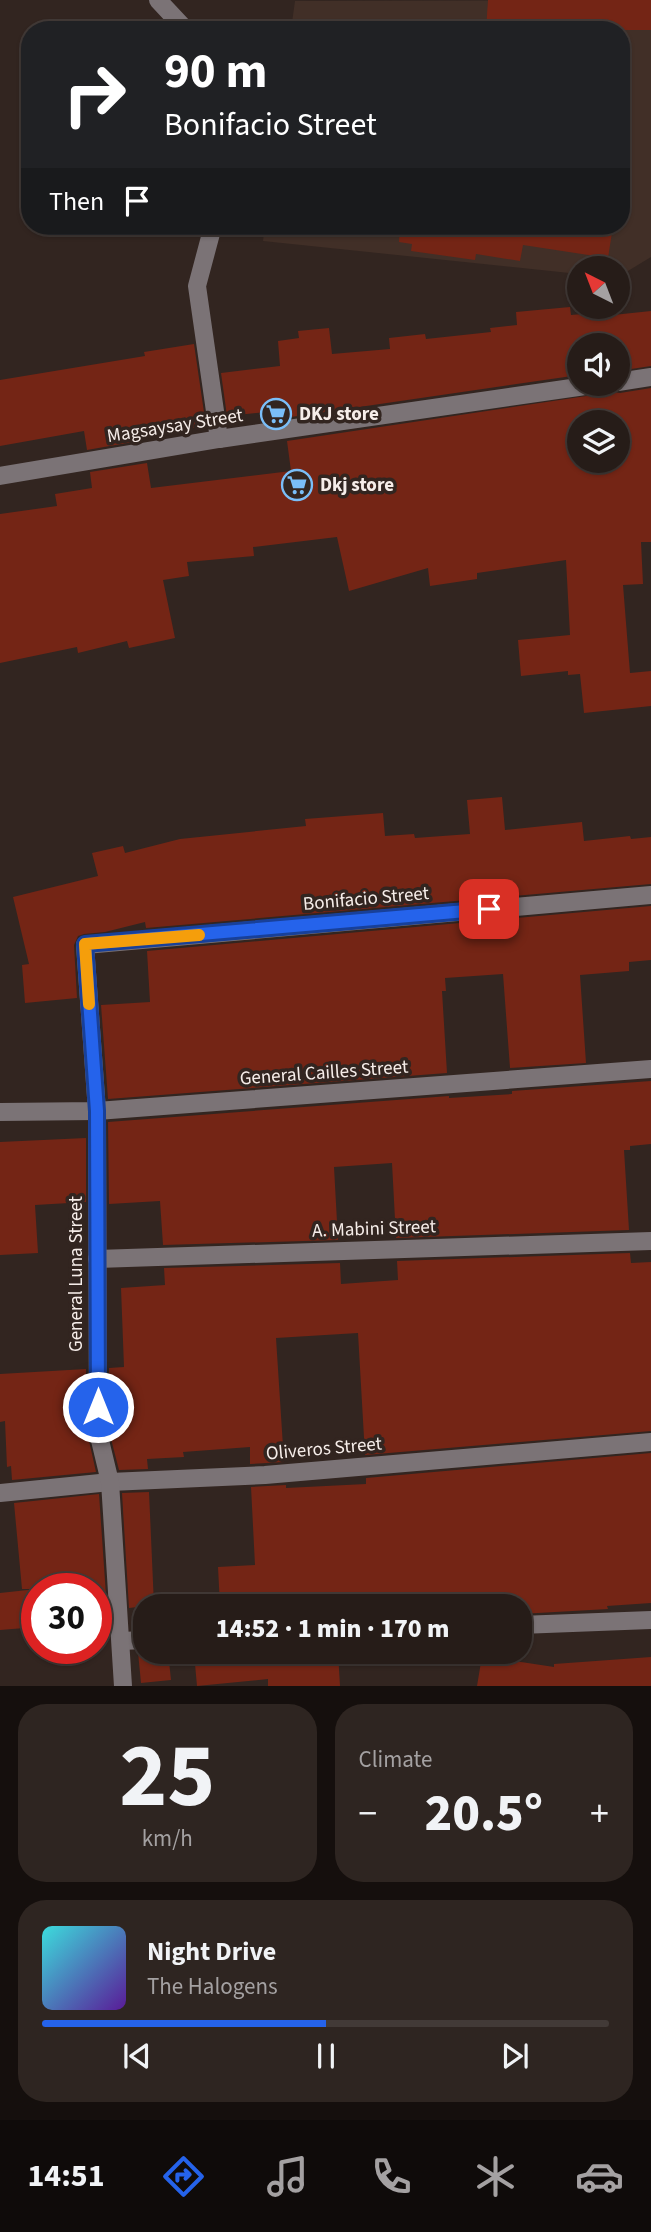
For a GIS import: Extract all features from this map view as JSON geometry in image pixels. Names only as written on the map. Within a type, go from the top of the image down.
[{"type":"street","points":[[158,0],[178,21]]},
{"type":"street","points":[[211,235],[197,286],[219,439]]},
{"type":"street","points":[[630,380],[651,377]]},
{"type":"street","name":"Magsaysay Street","points":[[0,475],[219,439],[567,389]]},
{"type":"street","name":"Bonifacio Street","points":[[85,944],[651,895]]},
{"type":"street","name":"General Luna Street","points":[[85,944],[97,1111],[98,1432],[110,1482],[123,1686]]},
{"type":"street","name":"General Cailles Street","points":[[0,1112],[97,1111],[651,1069]]},
{"type":"street","name":"A. Mabini Street","points":[[97,1259],[651,1241]]},
{"type":"street","name":"Oliveros Street","points":[[0,1493],[110,1482],[265,1475],[651,1442]]},
{"type":"street","points":[[532,1625],[651,1620]]},
{"type":"street","points":[[121,1641],[133,1640]]},
{"type":"shaded area","points":[[651,0],[651,257],[630,270],[630,256],[567,256],[567,273],[263,241],[264,235],[630,235],[630,21],[292,21],[295,1]]},
{"type":"building","points":[[488,0],[651,0],[651,30],[630,30],[630,21],[487,21]]},
{"type":"building","points":[[399,235],[612,235],[608,256],[523,245],[520,261],[476,254],[475,260],[411,251],[412,244],[399,242]]},
{"type":"building","points":[[567,307],[567,319],[630,319],[630,313],[651,311],[651,366],[630,369],[630,333],[567,333],[567,377],[284,418],[284,410],[227,416],[221,373],[280,366],[278,341],[299,338],[298,331],[329,328],[332,354],[390,349],[389,338],[425,334],[426,339],[491,332],[490,328],[517,325],[516,312]]},
{"type":"building","points":[[194,344],[206,426],[143,436],[144,440],[87,450],[84,431],[0,446],[0,380],[145,356],[144,352]]},
{"type":"building","points":[[651,388],[651,542],[641,542],[643,584],[623,585],[630,673],[651,671],[651,706],[584,713],[580,674],[568,675],[568,671],[521,676],[518,640],[570,635],[566,560],[477,573],[477,579],[430,586],[428,568],[349,591],[337,537],[253,547],[254,556],[187,562],[189,576],[163,580],[175,638],[129,648],[127,641],[78,653],[77,647],[0,663],[0,514],[57,506],[55,494],[92,488],[90,472],[147,463],[151,488],[291,471],[287,441],[586,396],[630,396],[630,391]]},
{"type":"building","points":[[502,797],[505,830],[582,822],[584,841],[630,836],[631,839],[651,837],[651,884],[146,928],[145,922],[78,936],[74,945],[77,998],[25,1003],[22,965],[29,964],[13,897],[98,876],[92,853],[123,846],[125,853],[180,839],[306,826],[305,819],[383,813],[385,836],[414,834],[415,838],[470,834],[467,800]]},
{"type":"building","points":[[651,906],[651,960],[629,962],[629,971],[580,975],[586,1063],[510,1068],[503,974],[445,978],[446,991],[442,991],[447,1073],[108,1099],[101,1005],[150,1002],[147,951]]},
{"type":"building","points":[[651,1081],[651,1144],[630,1146],[630,1150],[624,1150],[629,1230],[396,1238],[392,1163],[334,1167],[338,1240],[163,1245],[160,1201],[109,1204],[108,1122],[449,1096],[512,1094],[512,1091]]},
{"type":"building","points":[[86,1138],[86,1202],[35,1205],[38,1253],[0,1255],[0,1142]]},
{"type":"building","points":[[630,1253],[631,1263],[651,1262],[651,1431],[365,1455],[358,1333],[276,1338],[284,1462],[250,1464],[250,1447],[183,1452],[184,1457],[147,1459],[148,1469],[119,1470],[109,1431],[109,1368],[124,1367],[121,1288],[165,1285],[164,1268],[340,1263],[341,1284],[398,1280],[397,1261]]},
{"type":"building","points":[[86,1369],[87,1432],[96,1472],[12,1480],[11,1466],[7,1467],[5,1421],[0,1422],[0,1374]]},
{"type":"building","points":[[651,1453],[651,1603],[607,1606],[608,1609],[532,1613],[532,1594],[219,1594],[218,1567],[255,1565],[251,1487],[366,1484],[366,1478]]},
{"type":"building","points":[[149,1492],[154,1594],[133,1594],[133,1608],[129,1608],[122,1493]]},
{"type":"building","points":[[99,1494],[104,1573],[21,1573],[21,1578],[14,1503]]},
{"type":"building","points":[[21,1591],[21,1628],[0,1630],[0,1593]]},
{"type":"building","points":[[651,1657],[651,1686],[477,1686],[481,1664],[532,1664],[554,1667],[554,1664]]},
{"type":"building","points":[[139,1664],[169,1664],[171,1680],[141,1683]]},
{"type":"building","points":[[195,1664],[339,1664],[340,1686],[268,1686],[268,1679],[197,1686]]},
{"type":"slow traffic","points":[[89,1004],[85,944],[199,935]]},
{"type":"place","name":"DKJ store","points":[[276,414]]},
{"type":"place","name":"Dkj store","points":[[297,485]]},
{"type":"route","points":[[98,1407],[97,1111],[85,944],[489,909]]}]
